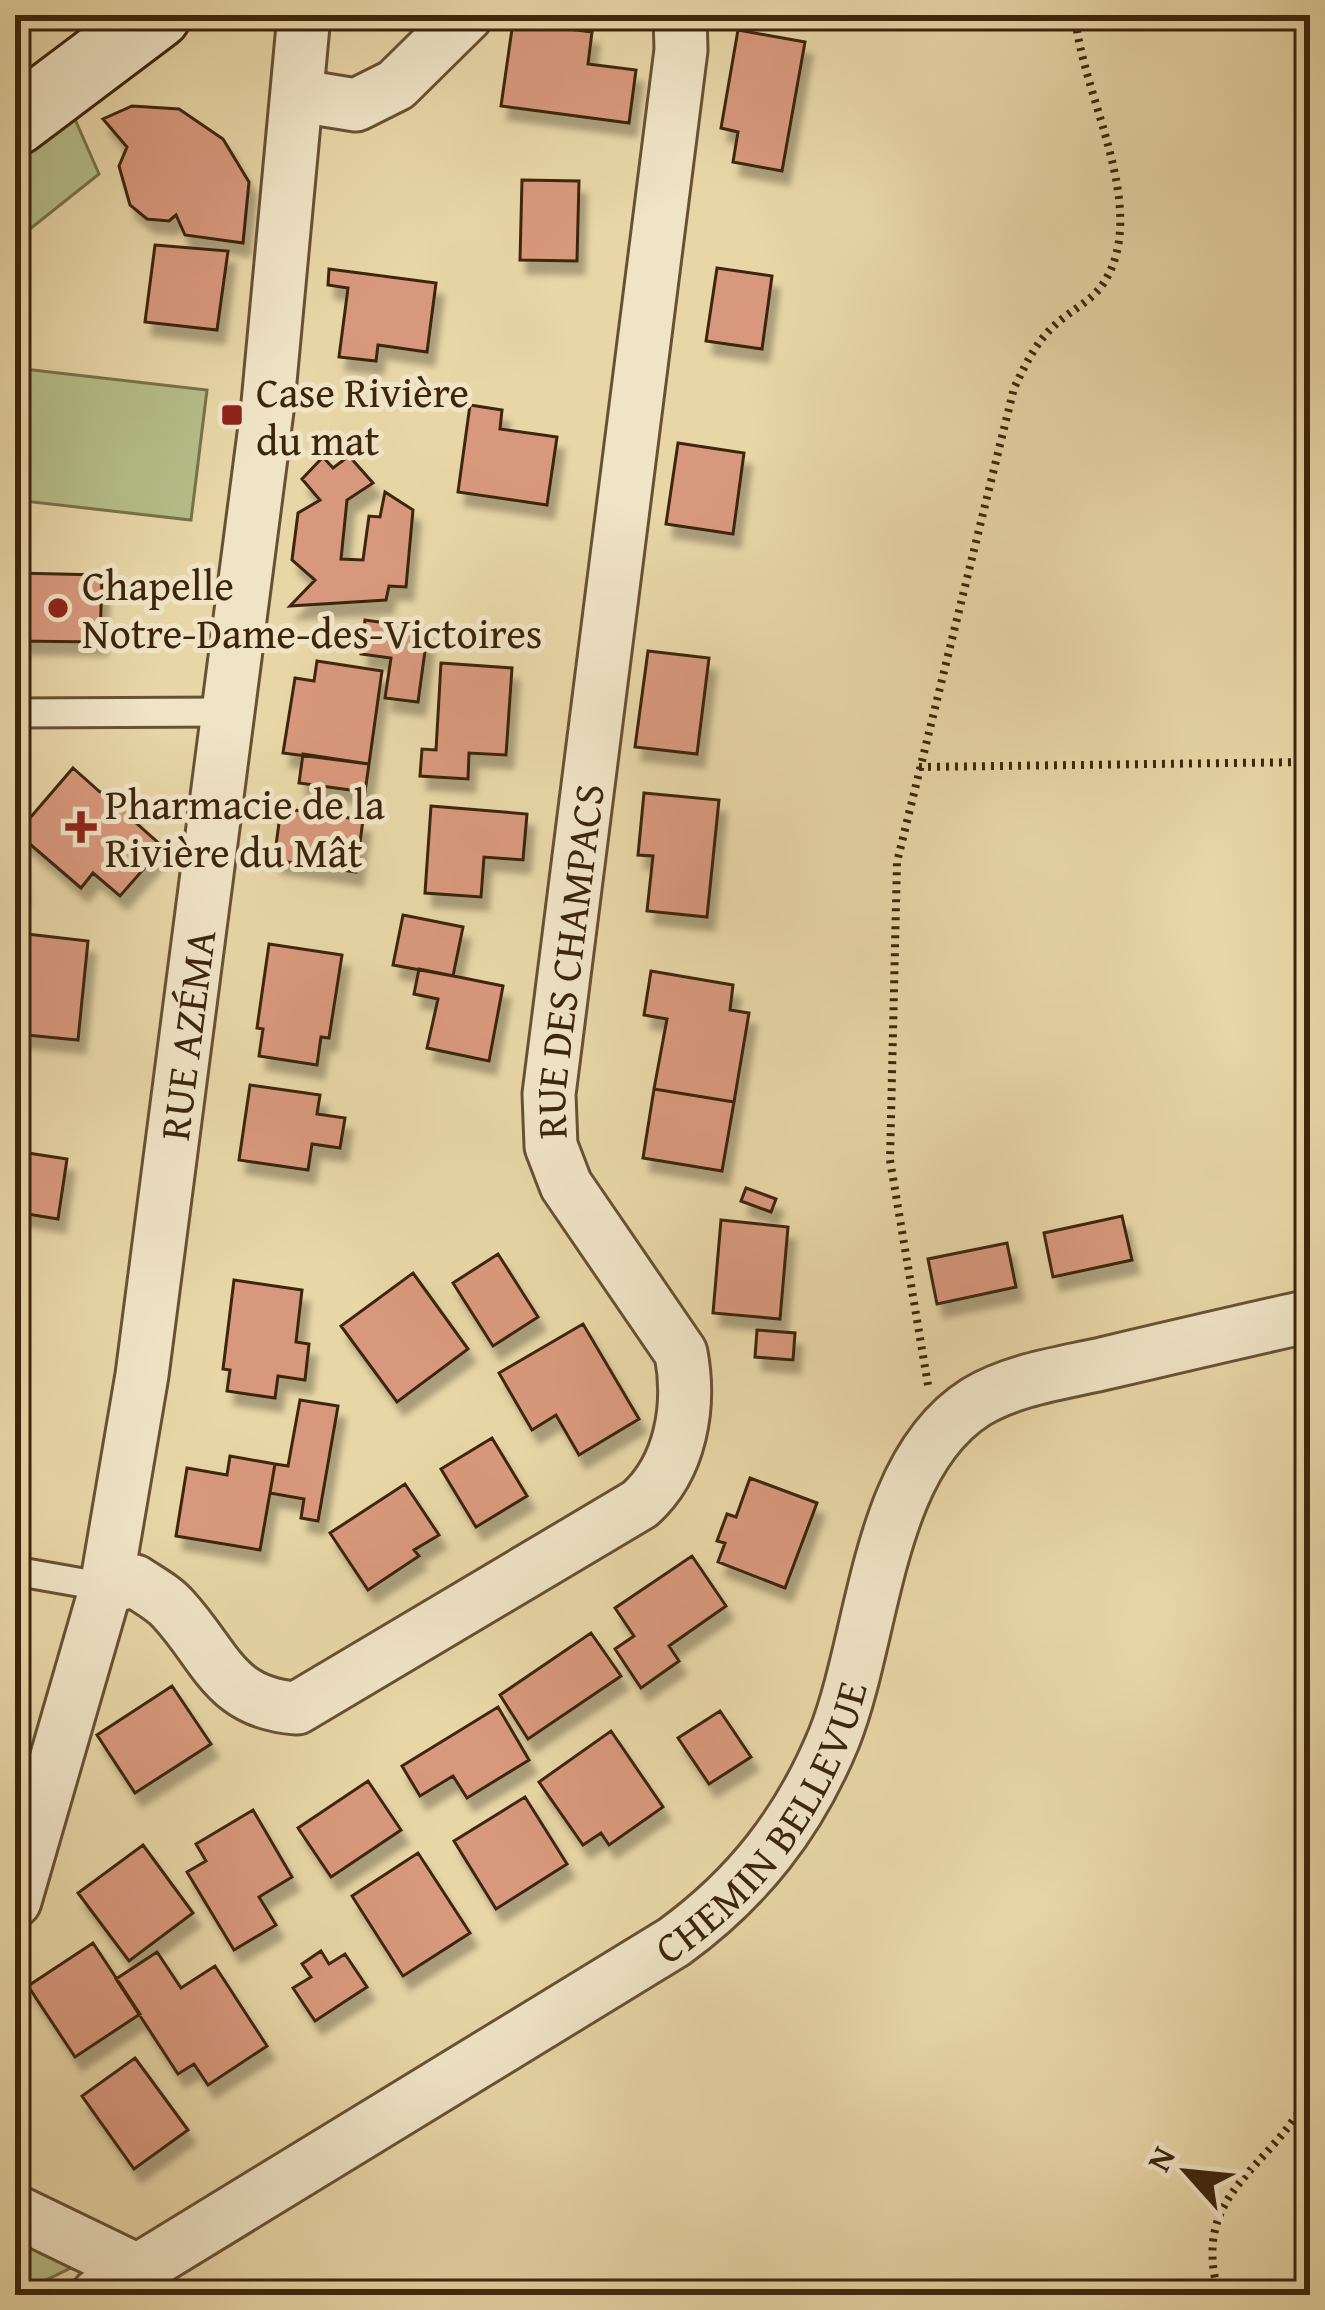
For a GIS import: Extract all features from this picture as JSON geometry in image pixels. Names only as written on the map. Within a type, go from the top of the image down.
[{"type":"main road","points":[[15,122],[157,15]]},
{"type":"street","name":"RUE AZÉMA","points":[[15,1901],[106,1587],[142,1375],[268,403],[304,15]]},
{"type":"street","points":[[300,96],[356,105],[396,86],[467,15]]},
{"type":"street","name":"RUE DES CHAMPACS","points":[[106,1587],[135,1581],[172,1607],[227,1682],[264,1706],[297,1708],[640,1504],[674,1462],[686,1382],[681,1353],[566,1185],[551,1146],[548,1094],[681,50],[680,15]]},
{"type":"street","name":"CHEMIN BELLEVUE","points":[[116,2282],[674,1942],[715,1912],[754,1871],[799,1810],[835,1736],[916,1463],[946,1424],[980,1400],[1028,1381],[1310,1316]]},
{"type":"street","points":[[15,2211],[116,2282]]},
{"type":"lane","points":[[15,713],[228,712]]},
{"type":"lane","points":[[15,1571],[106,1587]]},
{"type":"path","points":[[946,1424],[927,1382],[890,1160],[898,862],[1015,388],[1042,341],[1102,287],[1117,257],[1120,192],[1078,54],[1075,15]]},
{"type":"path","points":[[919,767],[1310,763]]},
{"type":"path","points":[[1219,2295],[1209,2262],[1220,2206],[1294,2126],[1310,2093]]},
{"type":"green space","points":[[74,117],[99,174],[15,241],[15,160]]},
{"type":"green space","points":[[24,369],[207,390],[191,520],[15,500]]},
{"type":"green space","points":[[15,2235],[77,2265],[15,2295]]},
{"type":"building","points":[[513,22],[592,32],[588,64],[636,70],[629,123],[501,106]]},
{"type":"building","points":[[738,30],[805,42],[782,171],[733,162],[738,132],[721,128]]},
{"type":"building","points":[[132,106],[179,109],[223,139],[249,182],[243,243],[185,235],[176,215],[169,221],[147,219],[130,205],[119,166],[127,147],[103,119]]},
{"type":"building","points":[[522,180],[579,181],[577,261],[520,260]]},
{"type":"building","points":[[155,245],[228,251],[217,330],[145,322]]},
{"type":"building","points":[[717,268],[772,276],[762,349],[706,341]]},
{"type":"building","points":[[329,269],[436,283],[427,352],[378,345],[376,361],[339,357],[348,288],[328,285]]},
{"type":"building","points":[[470,405],[502,410],[500,429],[557,437],[547,505],[458,492]]},
{"type":"building","points":[[678,443],[744,453],[733,534],[666,524]]},
{"type":"building","points":[[349,456],[373,483],[347,500],[341,559],[363,560],[369,516],[380,517],[385,492],[413,510],[406,587],[389,586],[386,600],[290,606],[315,580],[292,560],[298,513],[320,500],[302,479],[323,457],[333,468]]},
{"type":"building","name":"Chapelle Notre-Dame-des-Victoires","points":[[15,573],[102,575],[100,642],[15,641]]},
{"type":"building","points":[[365,620],[428,629],[418,702],[385,698],[391,658],[361,654]]},
{"type":"building","points":[[648,651],[709,658],[697,754],[635,747]]},
{"type":"building","points":[[317,661],[382,671],[369,764],[283,753],[295,678],[314,681]]},
{"type":"building","points":[[441,663],[512,668],[506,755],[469,753],[468,779],[420,776],[422,749],[436,750]]},
{"type":"building","points":[[303,754],[369,764],[365,792],[299,783]]},
{"type":"building","name":"Pharmacie de la Rivière du Mât","points":[[73,768],[100,792],[126,792],[135,822],[163,847],[120,896],[93,873],[81,888],[17,833]]},
{"type":"building","points":[[644,793],[719,800],[707,917],[647,911],[653,856],[638,855]]},
{"type":"building","points":[[431,806],[527,814],[523,860],[484,857],[481,897],[425,893]]},
{"type":"building","points":[[281,808],[363,820],[356,872],[274,860]]},
{"type":"building","points":[[15,821],[21,892],[15,893]]},
{"type":"building","points":[[403,915],[463,927],[453,976],[393,965]]},
{"type":"building","points":[[27,934],[88,941],[78,1040],[16,1034]]},
{"type":"building","points":[[269,944],[342,955],[329,1038],[321,1037],[317,1065],[259,1056],[263,1029],[257,1028]]},
{"type":"building","points":[[419,969],[503,986],[489,1061],[427,1048],[438,999],[414,994]]},
{"type":"building","points":[[651,971],[733,985],[730,1010],[749,1013],[734,1102],[654,1089],[667,1019],[644,1015]]},
{"type":"building","points":[[250,1085],[320,1095],[317,1114],[345,1118],[340,1148],[312,1144],[308,1170],[239,1160]]},
{"type":"building","points":[[654,1089],[734,1102],[722,1171],[643,1158]]},
{"type":"building","points":[[15,1151],[67,1159],[58,1219],[15,1212]]},
{"type":"building","points":[[746,1188],[776,1199],[771,1212],[741,1201]]},
{"type":"building","points":[[1122,1216],[1132,1260],[1053,1277],[1044,1233]]},
{"type":"building","points":[[721,1220],[788,1227],[780,1319],[713,1313]]},
{"type":"building","points":[[1007,1243],[1016,1287],[937,1304],[928,1259]]},
{"type":"building","points":[[498,1254],[538,1317],[493,1346],[453,1283]]},
{"type":"building","points":[[413,1273],[468,1349],[397,1402],[341,1326]]},
{"type":"building","points":[[234,1280],[302,1290],[296,1342],[309,1344],[305,1380],[278,1376],[275,1398],[227,1391],[230,1370],[223,1369]]},
{"type":"building","points":[[583,1324],[639,1419],[579,1455],[556,1415],[532,1430],[499,1373]]},
{"type":"building","points":[[757,1330],[795,1333],[793,1360],[755,1357]]},
{"type":"building","points":[[300,1400],[338,1406],[318,1521],[301,1518],[304,1499],[270,1493],[275,1464],[288,1466]]},
{"type":"building","points":[[492,1438],[527,1496],[476,1527],[441,1469]]},
{"type":"building","points":[[230,1456],[275,1464],[260,1550],[176,1536],[187,1468],[227,1475]]},
{"type":"building","points":[[750,1478],[817,1503],[785,1588],[718,1562],[725,1543],[717,1541],[727,1514],[736,1517]]},
{"type":"building","points":[[405,1484],[439,1535],[414,1550],[419,1556],[368,1590],[330,1533]]},
{"type":"building","points":[[692,1556],[726,1606],[669,1646],[679,1661],[641,1688],[615,1649],[634,1636],[615,1608]]},
{"type":"building","points":[[591,1633],[621,1676],[528,1739],[500,1695]]},
{"type":"building","points":[[172,1686],[211,1744],[135,1793],[97,1735]]},
{"type":"building","points":[[498,1707],[529,1760],[467,1798],[453,1776],[420,1796],[402,1766]]},
{"type":"building","points":[[720,1711],[751,1757],[709,1784],[678,1738]]},
{"type":"building","points":[[611,1731],[663,1807],[609,1845],[601,1833],[583,1845],[539,1782]]},
{"type":"building","points":[[368,1781],[401,1830],[331,1877],[298,1828]]},
{"type":"building","points":[[525,1797],[567,1864],[496,1909],[454,1841]]},
{"type":"building","points":[[253,1810],[292,1877],[259,1897],[276,1925],[234,1950],[187,1872],[206,1861],[196,1844]]},
{"type":"building","points":[[143,1845],[193,1913],[129,1961],[78,1893]]},
{"type":"building","points":[[418,1853],[470,1933],[403,1976],[352,1896]]},
{"type":"building","points":[[93,1943],[140,2014],[75,2057],[28,1986]]},
{"type":"building","points":[[321,1951],[329,1964],[345,1954],[367,1987],[315,2021],[293,1988],[311,1977],[302,1964]]},
{"type":"building","points":[[157,1952],[181,1988],[215,1966],[267,2046],[208,2085],[194,2064],[178,2074],[116,1979]]},
{"type":"building","points":[[135,2058],[188,2130],[134,2169],[82,2096]]},
{"type":"place","name":"Case Rivière du mat","points":[[232,415]]},
{"type":"place","name":"Chapelle Notre-Dame-des-Victoires","points":[[58,608]]},
{"type":"place","name":"Pharmacie de la Rivière du Mât","points":[[81,827]]}]
